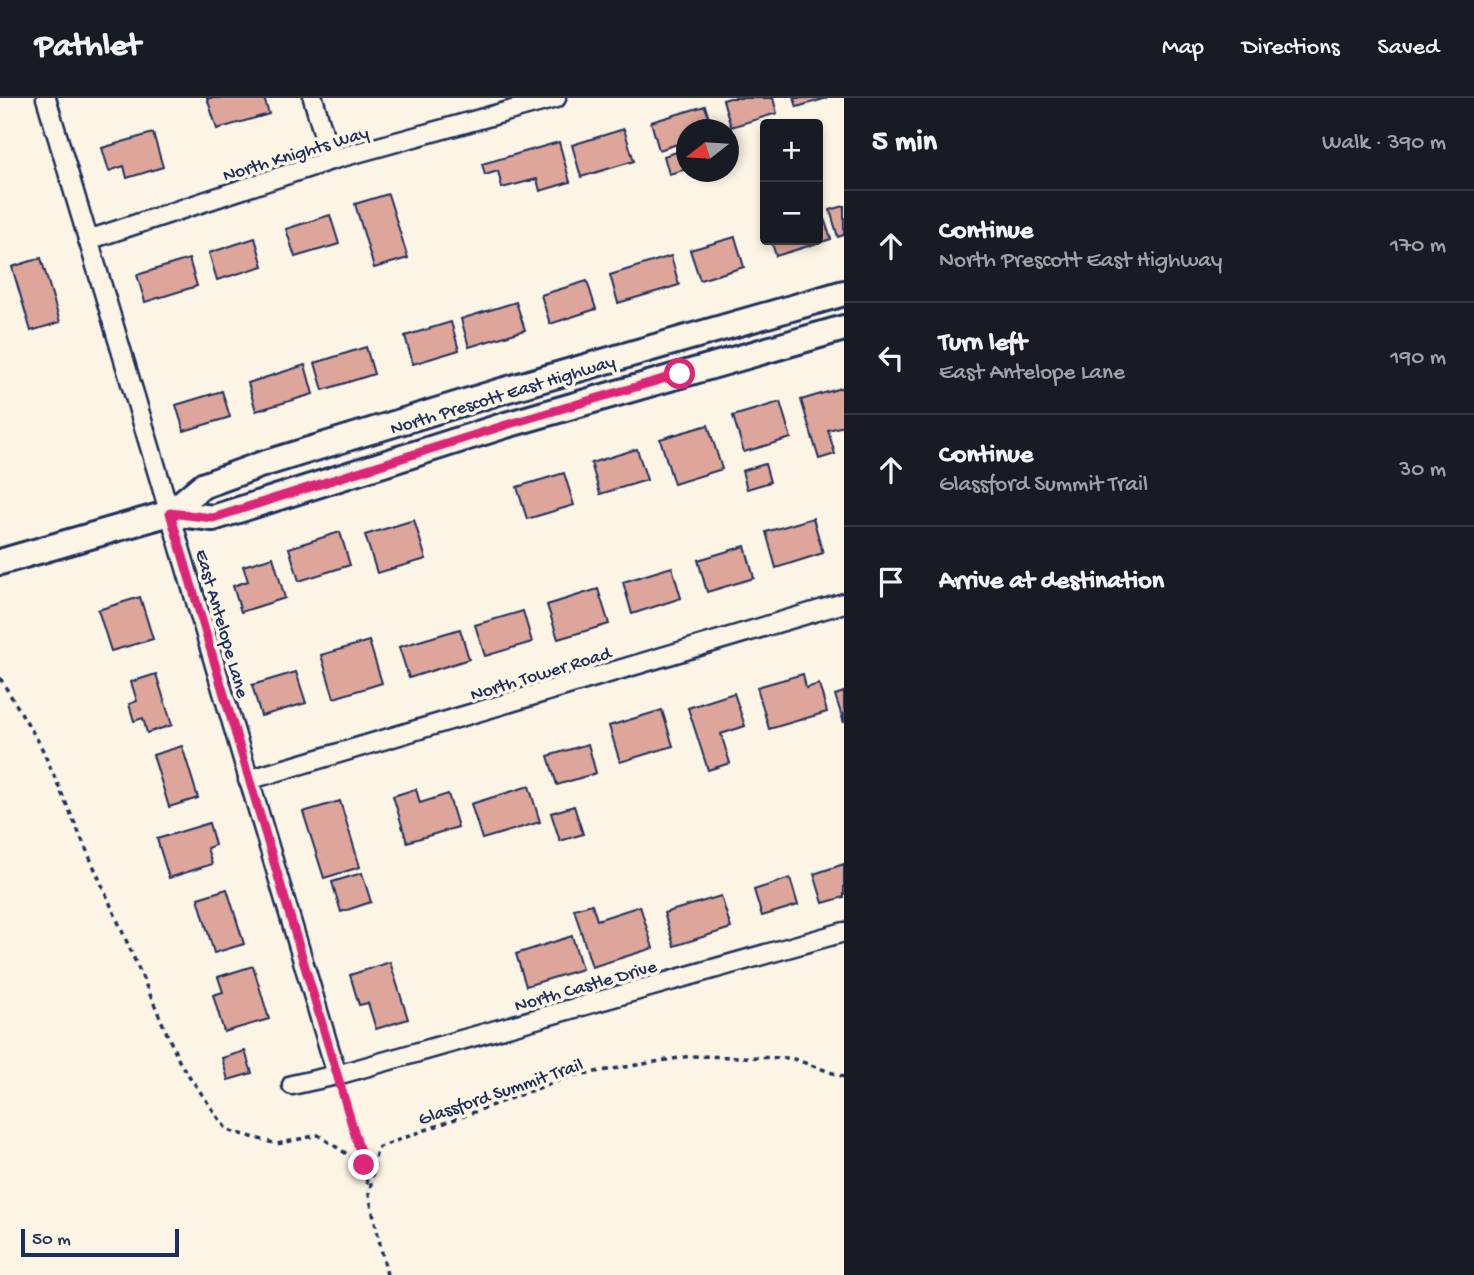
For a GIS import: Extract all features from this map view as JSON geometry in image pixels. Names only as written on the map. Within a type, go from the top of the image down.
[{"type":"street","name":"East Antelope Lane","points":[[46,98],[337,1075]]},
{"type":"street","points":[[313,98],[331,160]]},
{"type":"street","name":"North Knights Way","points":[[88,240],[331,160],[556,98]]},
{"type":"street","name":"North Prescott East Highway","points":[[170,513],[202,486],[260,465],[498,392],[844,293]]},
{"type":"street","name":"North Prescott East Highway","points":[[0,562],[170,513],[213,518],[506,425],[844,328]]},
{"type":"street","name":"North Tower Road","points":[[248,780],[844,603]]},
{"type":"street","name":"North Castle Drive","points":[[337,1075],[844,932]]},
{"type":"street","points":[[292,1085],[337,1075]]},
{"type":"path","points":[[0,678],[40,744],[180,1063],[227,1130],[277,1144],[318,1135],[364,1165]]},
{"type":"path","name":"Glassford Summit Trail","points":[[369,1195],[377,1148],[571,1076],[691,1056],[790,1058],[844,1077]]},
{"type":"path","name":"Glassford Summit Trail","points":[[337,1075],[364,1165],[387,1275]]},
{"type":"building","points":[[207,98],[264,98],[269,114],[217,129]]},
{"type":"building","points":[[773,98],[777,113],[739,125],[739,119],[729,119],[723,100]]},
{"type":"building","points":[[794,98],[827,98],[797,107]]},
{"type":"building","points":[[705,106],[709,119],[676,119],[676,145],[659,150],[651,122]]},
{"type":"building","points":[[624,129],[634,161],[581,177],[572,145]]},
{"type":"building","points":[[153,133],[163,167],[127,178],[124,166],[109,171],[102,148]]},
{"type":"building","points":[[559,142],[570,182],[540,191],[537,179],[502,188],[498,171],[485,175],[482,164]]},
{"type":"building","points":[[676,152],[676,172],[669,174],[664,156]]},
{"type":"building","points":[[388,194],[408,258],[374,268],[355,204]]},
{"type":"building","points":[[844,206],[844,235],[838,237],[830,210]]},
{"type":"building","points":[[330,215],[339,244],[295,257],[286,229]]},
{"type":"building","points":[[823,216],[831,239],[823,241]]},
{"type":"building","points":[[735,237],[744,267],[700,280],[690,250]]},
{"type":"building","points":[[255,238],[263,266],[217,280],[209,253]]},
{"type":"building","points":[[773,245],[812,245],[776,256]]},
{"type":"building","points":[[671,256],[679,285],[618,303],[610,275]]},
{"type":"building","points":[[41,258],[60,322],[31,331],[12,267]]},
{"type":"building","points":[[189,259],[197,286],[145,302],[137,275]]},
{"type":"building","points":[[587,281],[596,309],[550,324],[541,295]]},
{"type":"building","points":[[516,302],[525,330],[469,347],[461,319]]},
{"type":"building","points":[[451,322],[459,350],[413,364],[405,336]]},
{"type":"building","points":[[366,347],[374,374],[323,390],[315,363]]},
{"type":"building","points":[[305,365],[313,394],[256,411],[248,383]]},
{"type":"building","points":[[844,387],[844,426],[828,430],[835,454],[819,459],[801,400]]},
{"type":"building","points":[[222,391],[230,417],[184,431],[176,405]]},
{"type":"building","points":[[780,402],[791,438],[744,452],[733,416]]},
{"type":"building","points":[[708,425],[722,469],[674,484],[660,439]]},
{"type":"building","points":[[637,449],[647,480],[600,494],[591,463]]},
{"type":"building","points":[[765,464],[770,482],[747,489],[742,471]]},
{"type":"building","points":[[564,473],[574,505],[527,519],[517,487]]},
{"type":"building","points":[[813,518],[823,553],[776,568],[766,532]]},
{"type":"building","points":[[414,520],[426,559],[377,573],[365,535]]},
{"type":"building","points":[[340,532],[350,565],[299,581],[289,548]]},
{"type":"building","points":[[745,546],[754,578],[707,592],[698,560]]},
{"type":"building","points":[[273,557],[285,598],[241,612],[233,586],[248,581],[243,566]]},
{"type":"building","points":[[672,567],[681,598],[632,614],[623,582]]},
{"type":"building","points":[[598,589],[609,624],[558,639],[547,605]]},
{"type":"building","points":[[140,597],[153,639],[111,651],[98,610]]},
{"type":"building","points":[[523,611],[532,642],[485,656],[475,625]]},
{"type":"building","points":[[460,629],[469,659],[409,678],[399,647]]},
{"type":"building","points":[[369,641],[382,683],[334,698],[321,655]]},
{"type":"building","points":[[296,672],[306,703],[261,716],[252,685]]},
{"type":"building","points":[[156,674],[172,725],[147,733],[143,718],[134,721],[129,704],[137,701],[131,682]]},
{"type":"building","points":[[803,674],[806,688],[819,684],[827,712],[769,729],[757,687]]},
{"type":"building","points":[[844,692],[844,723],[835,695]]},
{"type":"building","points":[[734,693],[745,726],[721,734],[730,763],[708,770],[688,708]]},
{"type":"building","points":[[662,710],[673,746],[620,762],[609,726]]},
{"type":"building","points":[[588,744],[596,773],[557,785],[548,756]]},
{"type":"building","points":[[182,746],[198,798],[169,807],[153,755]]},
{"type":"building","points":[[529,786],[540,822],[482,839],[471,804]]},
{"type":"building","points":[[416,789],[420,803],[448,794],[458,827],[407,842],[393,796]]},
{"type":"building","points":[[340,801],[360,867],[324,878],[303,812]]},
{"type":"building","points":[[574,806],[583,834],[560,841],[551,813]]},
{"type":"building","points":[[209,823],[215,845],[207,848],[212,864],[169,878],[157,839]]},
{"type":"building","points":[[844,864],[844,897],[823,903],[814,874]]},
{"type":"building","points":[[362,873],[371,902],[341,912],[332,882]]},
{"type":"building","points":[[790,878],[798,905],[762,916],[754,890]]},
{"type":"building","points":[[227,889],[244,944],[214,953],[198,898]]},
{"type":"building","points":[[721,896],[731,928],[674,946],[664,913]]},
{"type":"building","points":[[592,904],[597,920],[640,906],[653,948],[592,967],[574,909]]},
{"type":"building","points":[[572,936],[582,969],[526,986],[516,954]]},
{"type":"building","points":[[390,962],[408,1019],[376,1029],[368,1003],[359,1005],[350,975]]},
{"type":"building","points":[[253,966],[269,1019],[224,1032],[213,995],[223,992],[218,977]]},
{"type":"building","points":[[245,1051],[252,1073],[228,1080],[222,1058]]},
{"type":"route","points":[[364,1165],[170,513],[213,518],[506,425],[680,374]]}]
